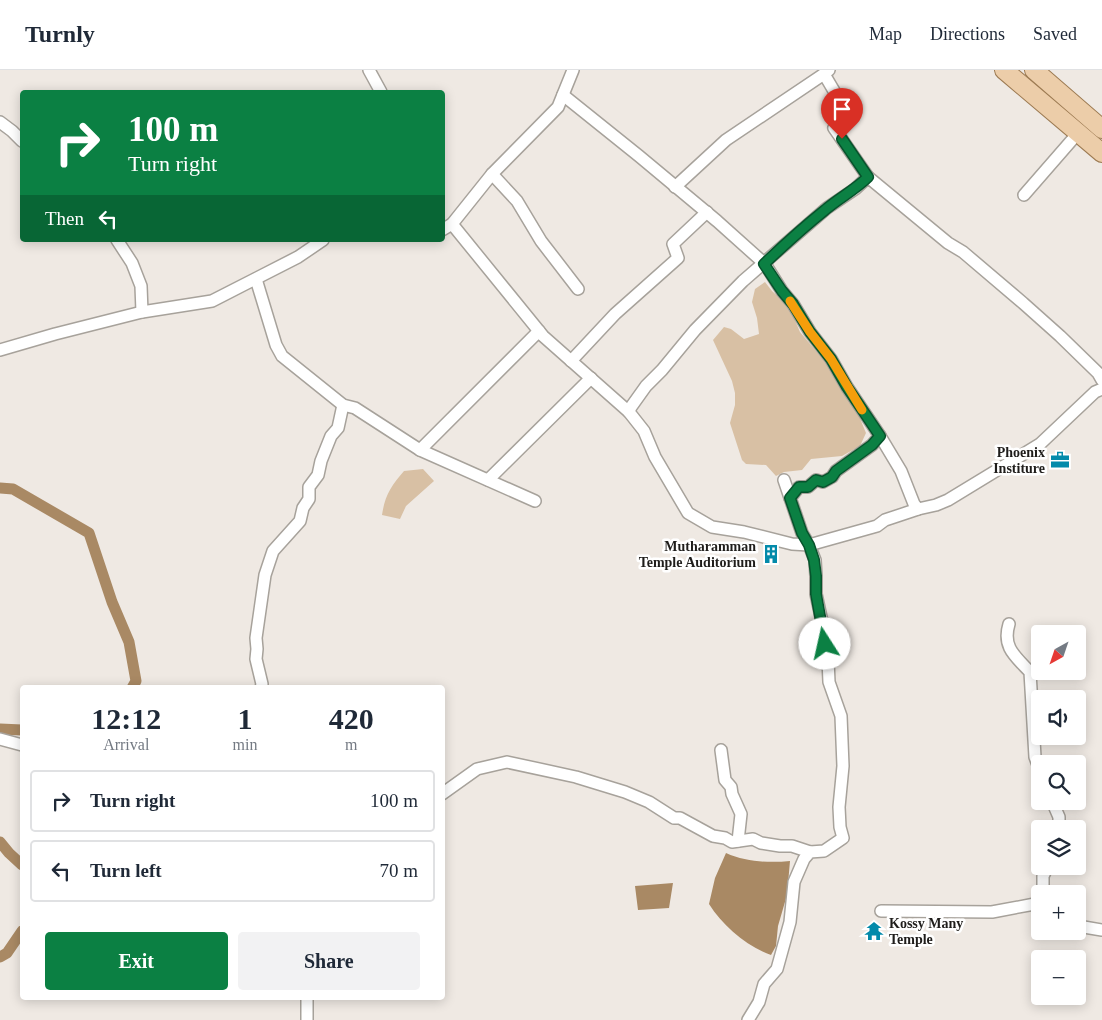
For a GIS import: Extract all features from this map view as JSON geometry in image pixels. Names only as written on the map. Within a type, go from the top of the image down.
[{"type":"main road","points":[[1004,70],[1102,153]]},
{"type":"main road","points":[[1034,70],[1102,129]]},
{"type":"street","points":[[369,70],[380,90]]},
{"type":"street","points":[[573,70],[558,107],[492,174],[447,227],[539,331],[629,412],[644,431],[655,457],[688,513],[712,528],[744,532],[792,544],[809,545],[877,526],[885,520],[936,505],[948,500],[1030,451],[1058,428],[1095,392],[1102,389]]},
{"type":"street","points":[[675,187],[726,140],[827,72],[847,113],[834,128],[868,177],[948,243],[963,252],[1023,303],[1098,373],[1102,380]]},
{"type":"street","points":[[563,95],[707,212],[764,264],[793,304],[810,332],[831,359],[847,387],[880,436],[901,471],[914,504],[918,509]]},
{"type":"street","points":[[0,122],[20,139]]},
{"type":"street","points":[[1024,195],[1078,133]]},
{"type":"street","points":[[492,174],[517,201],[541,241],[578,289]]},
{"type":"street","points":[[629,412],[631,406],[646,386],[662,370],[694,330],[743,281],[827,208],[855,189],[868,177]]},
{"type":"street","points":[[571,361],[614,314],[678,258],[673,244],[707,212]]},
{"type":"street","points":[[119,242],[132,263],[141,286],[142,312]]},
{"type":"street","points":[[0,350],[142,312],[212,302],[298,257],[320,242]]},
{"type":"street","points":[[256,279],[276,345],[282,356],[343,405],[355,408],[420,450],[535,501]]},
{"type":"street","points":[[420,450],[539,331]]},
{"type":"street","points":[[488,480],[591,378]]},
{"type":"street","points":[[261,685],[256,659],[256,638],[265,575],[273,551],[300,521],[303,508],[309,499],[310,487],[318,475],[321,461],[331,436],[338,428],[343,405]]},
{"type":"street","points":[[790,498],[799,487],[808,487],[816,480],[823,482],[832,477],[836,471],[872,445],[880,436]]},
{"type":"street","points":[[445,792],[477,769],[507,762],[576,777],[625,792],[649,802],[674,818],[680,818],[712,836],[725,838],[732,842],[753,839],[761,843],[792,846],[810,852],[824,851],[843,838],[840,827],[839,807],[843,766],[841,716],[829,682],[824,631],[816,594],[814,560],[809,545],[802,533],[784,480]]},
{"type":"street","points":[[1009,624],[1006,634],[1010,652],[1030,672],[1035,755]]},
{"type":"street","points":[[0,739],[20,744]]},
{"type":"street","points":[[721,750],[725,780],[731,787],[741,814],[738,841]]},
{"type":"street","points":[[748,1020],[758,1002],[764,984],[777,969],[790,922],[794,882],[804,859],[810,852]]},
{"type":"street","points":[[881,911],[992,912],[1031,905]]},
{"type":"street","points":[[1086,927],[1102,930]]},
{"type":"street","points":[[307,1000],[307,1020]]},
{"type":"shaded area","points":[[765,282],[784,302],[800,332],[827,364],[859,416],[866,433],[860,446],[842,456],[811,459],[802,470],[784,472],[776,476],[766,465],[746,464],[742,460],[730,423],[735,405],[735,393],[732,381],[713,340],[724,327],[731,329],[744,339],[759,334],[752,302],[755,289]]},
{"type":"shaded area","points":[[423,469],[434,481],[406,506],[400,519],[382,515],[389,491],[404,471]]},
{"type":"shaded area","points":[[726,853],[758,861],[790,861],[787,895],[778,926],[776,946],[771,955],[744,941],[721,920],[709,904],[715,878]]},
{"type":"shaded area","points":[[673,883],[669,908],[638,910],[635,886]]},
{"type":"waterway","points":[[0,488],[13,489],[89,533],[112,602],[129,642],[136,681],[134,685]]},
{"type":"waterway","points":[[0,729],[20,730]]},
{"type":"waterway","points":[[0,842],[20,863]]},
{"type":"waterway","points":[[0,957],[7,953],[20,934]]},
{"type":"slow traffic","points":[[790,301],[810,332],[831,359],[862,410]]},
{"type":"place","name":"Phoenix Institure","points":[[1060,460]]},
{"type":"place","name":"Mutharamman Temple Auditorium","points":[[771,554]]},
{"type":"place","name":"Kossy Many Temple","points":[[874,931]]},
{"type":"route","points":[[825,644],[816,594],[814,560],[790,498],[799,487],[808,487],[816,480],[823,482],[832,477],[836,471],[872,445],[880,436],[847,387],[831,359],[810,332],[793,304],[764,264],[827,208],[855,189],[868,177],[842,139]]}]
